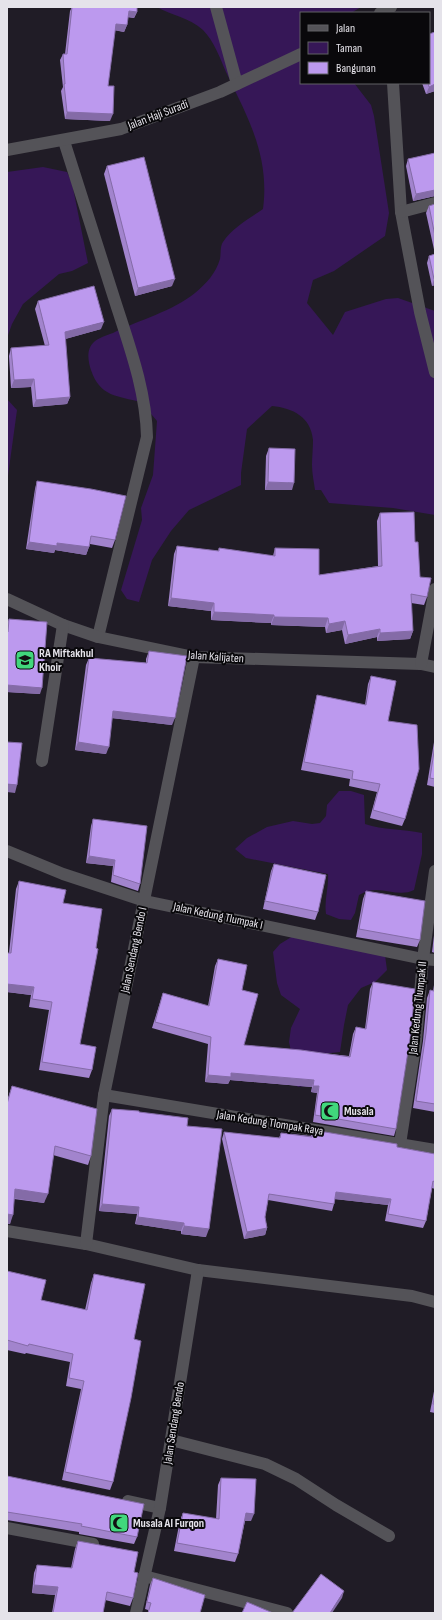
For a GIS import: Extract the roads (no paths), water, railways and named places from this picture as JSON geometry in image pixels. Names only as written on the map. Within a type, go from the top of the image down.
[{"type":"street","points":[[216,7],[237,84]]},
{"type":"street","name":"Jalan Haji Suradi","points":[[7,150],[121,130],[220,92],[300,54]]},
{"type":"street","points":[[393,84],[401,212],[420,312],[435,372]]},
{"type":"street","points":[[64,140],[124,329],[143,394],[147,414],[147,437],[98,638]]},
{"type":"street","points":[[401,212],[435,203]]},
{"type":"street","points":[[421,664],[435,589]]},
{"type":"street","name":"Jalan Kalijaten","points":[[7,599],[98,638],[194,657],[421,664],[435,667]]},
{"type":"street","points":[[42,761],[63,624]]},
{"type":"street","name":"Jalan Sendang Bendo I","points":[[86,1244],[104,1095],[194,657]]},
{"type":"street","name":"Jalan Kedung Tlumpak I","points":[[7,851],[64,874],[145,900],[423,959],[435,960]]},
{"type":"street","name":"Jalan Kedung Tlumpak II","points":[[400,1144],[416,1040],[423,959],[435,871]]},
{"type":"street","name":"Jalan Kedung Tlompak Raya","points":[[104,1095],[435,1150]]},
{"type":"street","points":[[7,1231],[86,1244],[198,1270],[412,1296],[435,1302]]},
{"type":"street","name":"Jalan Sendang Bendo","points":[[136,1613],[144,1576],[145,1554],[160,1508],[198,1270]]},
{"type":"street","points":[[171,1440],[266,1464],[296,1479],[336,1505],[389,1536]]},
{"type":"street","points":[[114,1498],[160,1508]]},
{"type":"street","points":[[7,1528],[104,1546]]},
{"type":"street","points":[[144,1576],[287,1613]]},
{"type":"place","name":"RA Miftakhul Khoir","points":[[25,660]]},
{"type":"place","name":"Musala","points":[[330,1111]]},
{"type":"place","name":"Musala Al Furqon","points":[[119,1523]]}]
